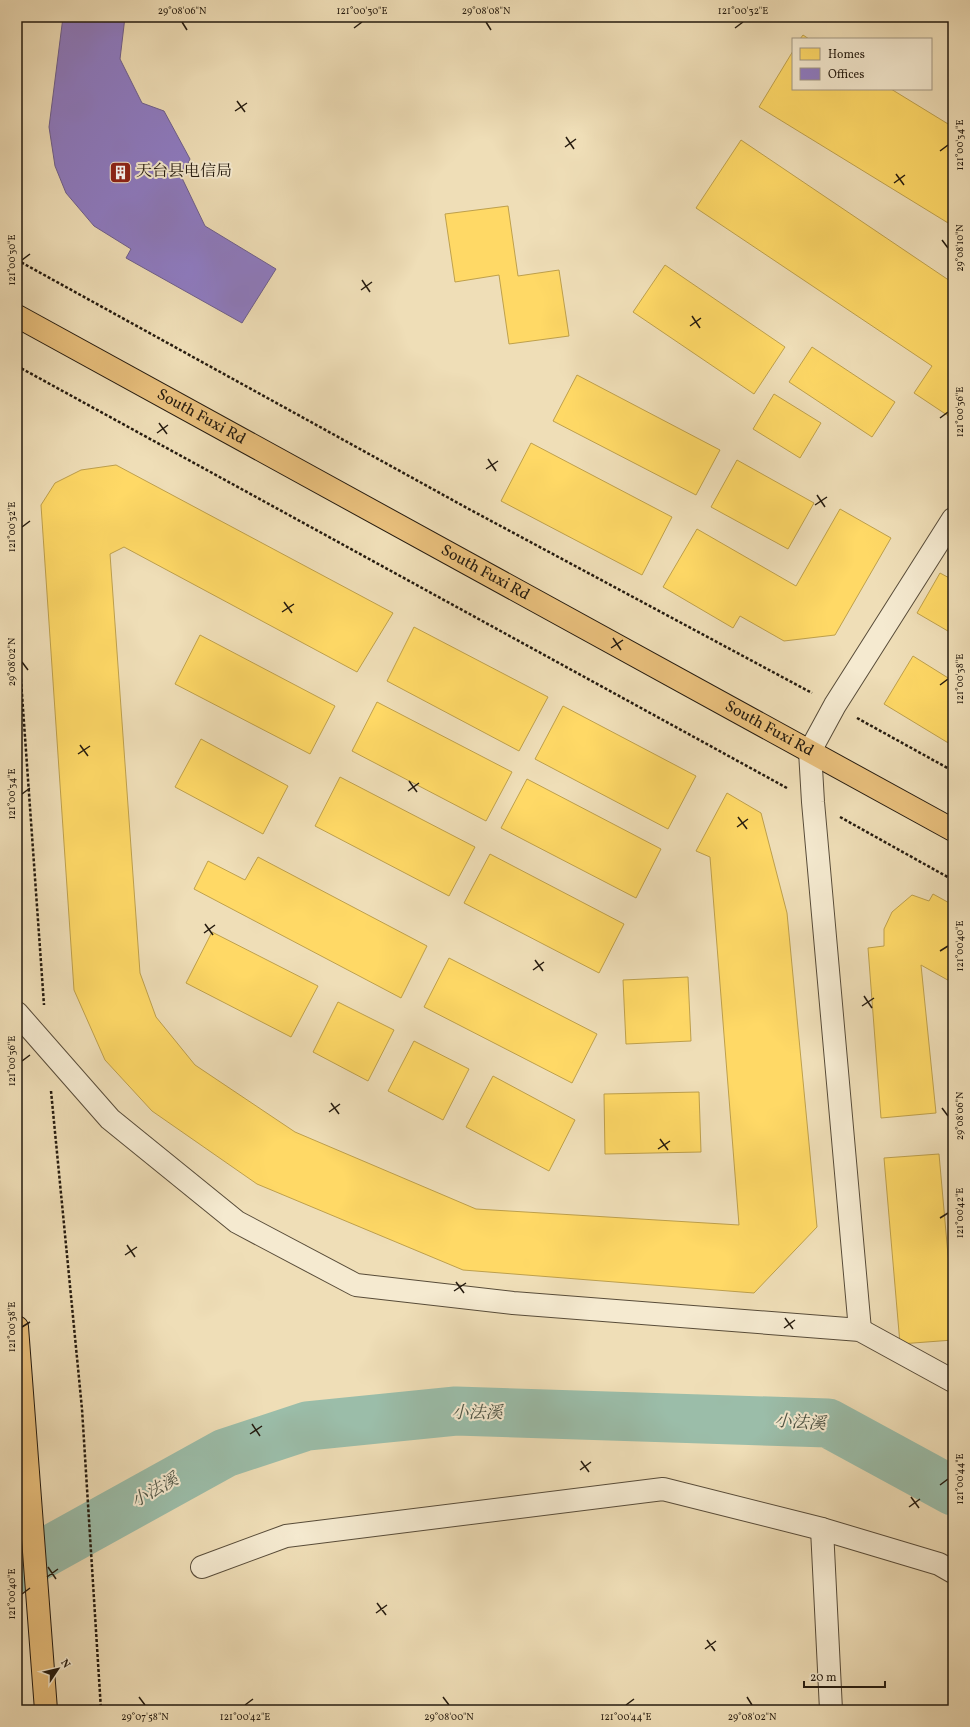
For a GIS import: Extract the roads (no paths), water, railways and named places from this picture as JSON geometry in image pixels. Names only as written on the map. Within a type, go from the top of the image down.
[{"type":"main road","name":"South Fuxi Rd","points":[[17,316],[953,830]]},
{"type":"main road","points":[[17,1327],[46,1710]]},
{"type":"street","points":[[860,1330],[813,802],[810,751],[835,705],[953,519]]},
{"type":"street","points":[[17,1013],[110,1119],[237,1222],[356,1285],[513,1303],[860,1330],[953,1381]]},
{"type":"street","points":[[202,1567],[286,1536],[663,1489],[822,1529],[938,1564],[953,1572]]},
{"type":"street","points":[[822,1529],[831,1710]]},
{"type":"waterway","name":"小法溪","points":[[17,1568],[225,1453],[307,1426],[456,1411],[828,1423],[953,1491]]},
{"type":"place","name":"天台县电信局","points":[[121,172]]}]
